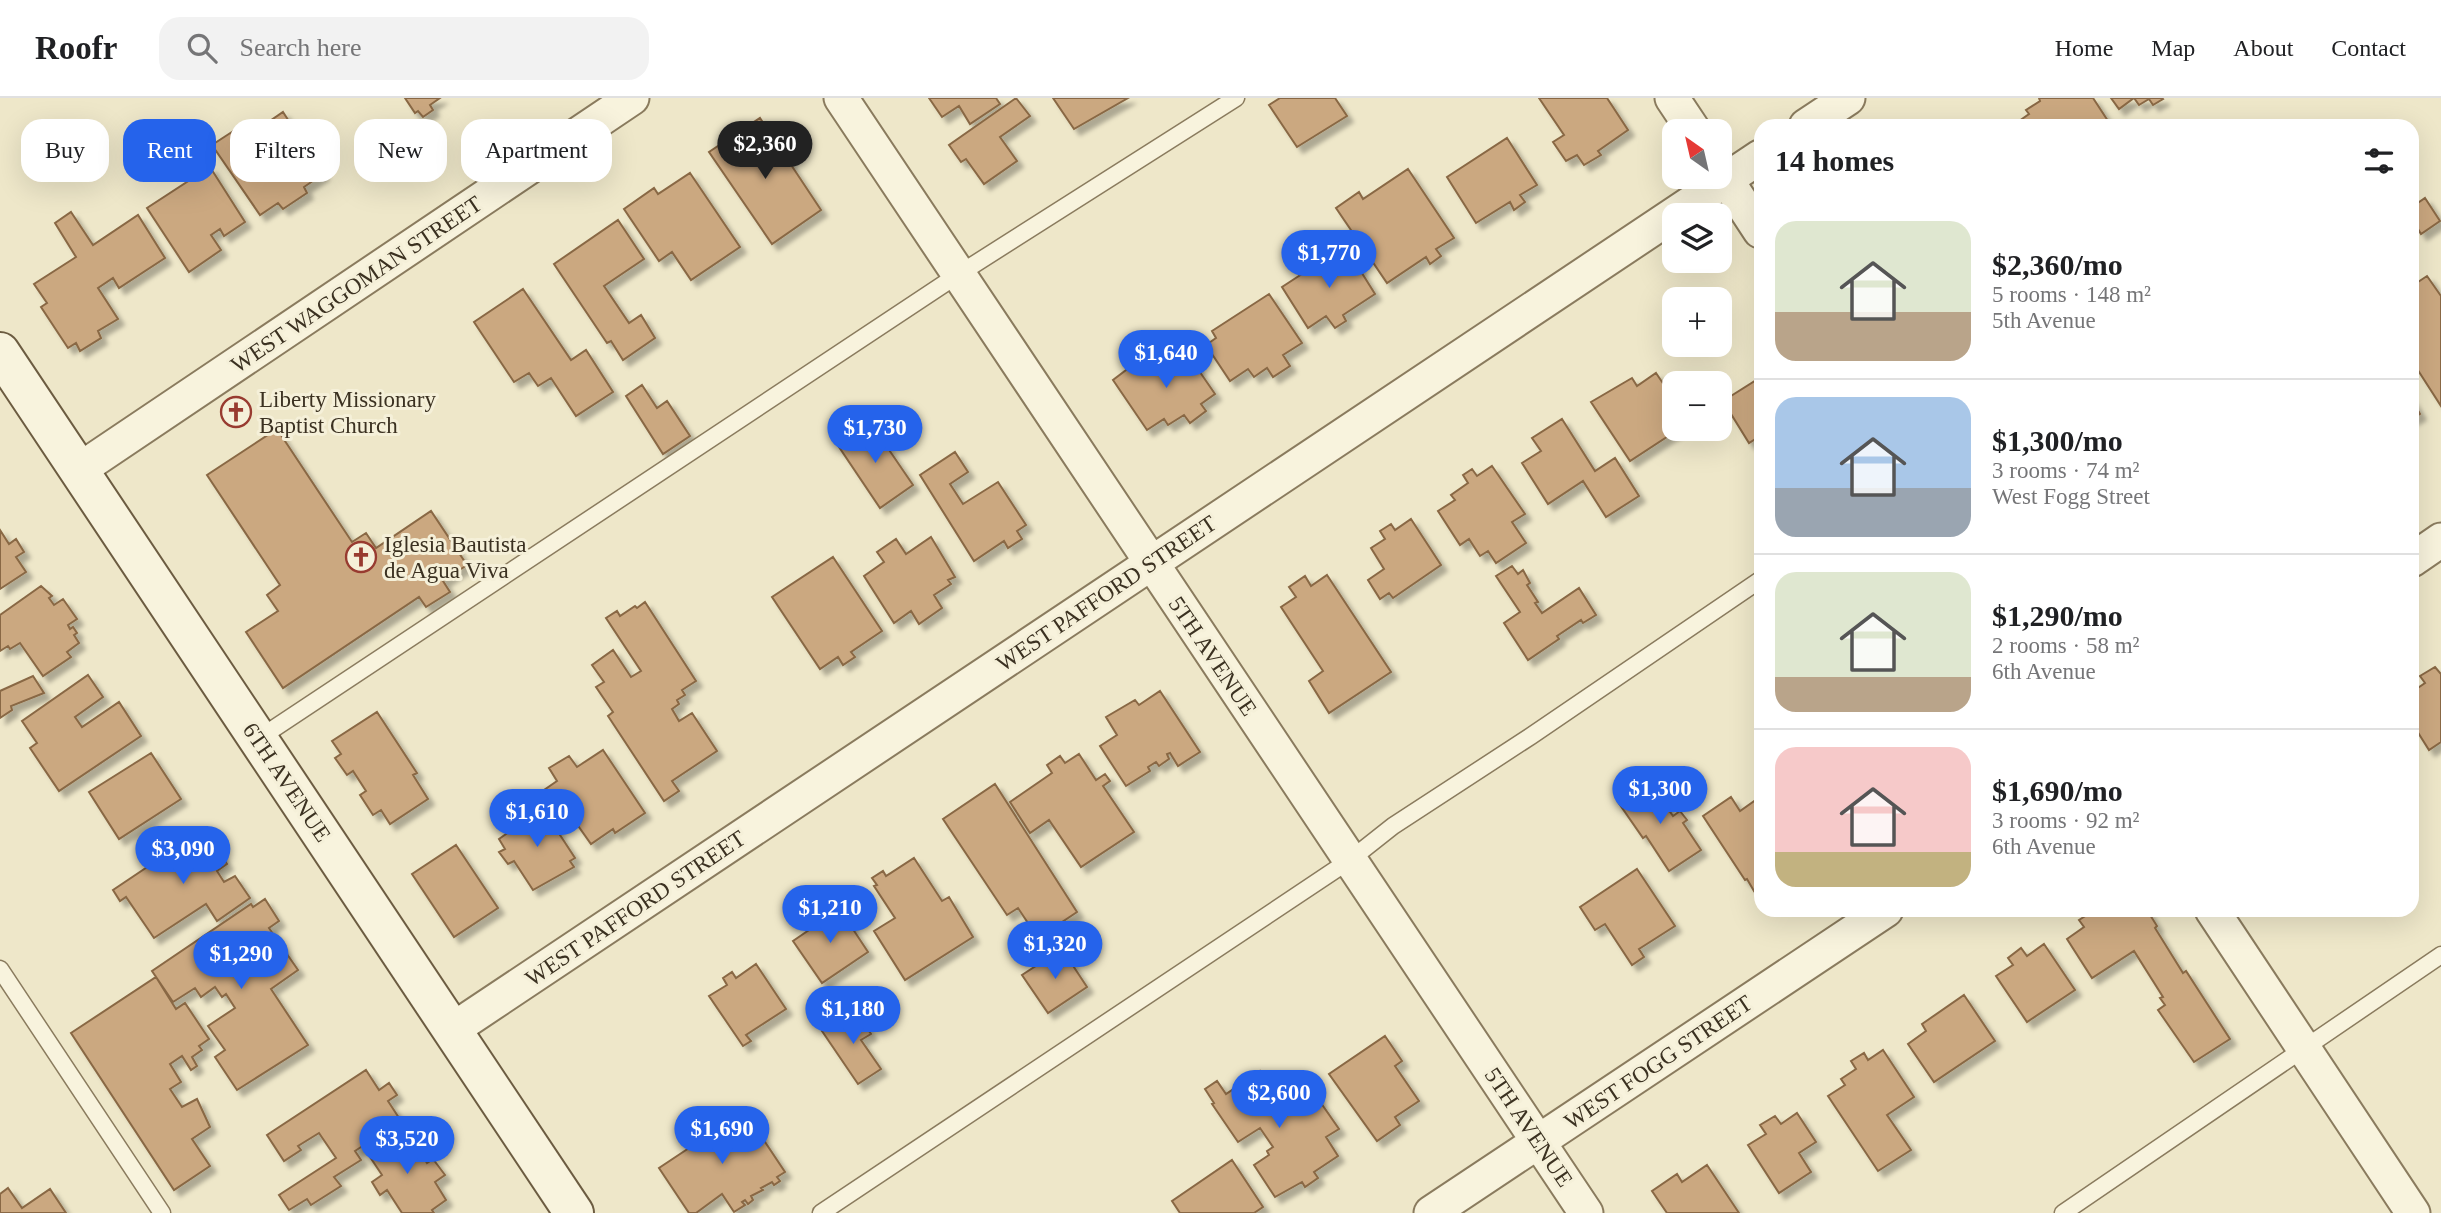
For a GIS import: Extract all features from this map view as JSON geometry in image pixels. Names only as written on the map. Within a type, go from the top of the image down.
[{"type":"street","name":"WEST WAGGOMAN STREET","points":[[79,470],[632,98]]},
{"type":"street","name":"5TH AVENUE","points":[[841,98],[1586,1213]]},
{"type":"street","points":[[1672,98],[1687,119]]},
{"type":"street","points":[[1816,119],[1848,98]]},
{"type":"street","name":"WEST PAFFORD STREET","points":[[1732,171],[1754,160]]},
{"type":"street","name":"WEST PAFFORD STREET","points":[[452,1030],[1152,563],[1702,189]]},
{"type":"street","points":[[1732,189],[1754,222]]},
{"type":"street","name":"6TH AVENUE","points":[[0,352],[574,1213]]},
{"type":"street","points":[[2419,554],[2441,540]]},
{"type":"street","name":"WEST FOGG STREET","points":[[1431,1213],[1875,917]]},
{"type":"street","points":[[2217,917],[2413,1213]]},
{"type":"lane","points":[[258,739],[959,274],[1236,98]]},
{"type":"lane","points":[[821,1213],[1350,860],[1393,826],[1754,584]]},
{"type":"lane","points":[[2063,1213],[2441,955]]},
{"type":"lane","points":[[0,969],[162,1213]]},
{"type":"building","points":[[405,98],[440,98],[430,105],[433,110],[423,117],[418,111],[415,113]]},
{"type":"building","points":[[929,98],[996,98],[1000,104],[970,124],[959,106],[942,117]]},
{"type":"building","points":[[1016,98],[1030,116],[1000,137],[1017,161],[984,184],[966,159],[961,162],[949,145]]},
{"type":"building","points":[[1053,98],[1128,98],[1074,129]]},
{"type":"building","points":[[1280,98],[1335,98],[1347,116],[1297,147],[1269,105]]},
{"type":"building","points":[[1539,98],[1607,98],[1628,130],[1598,151],[1601,155],[1584,165],[1577,155],[1566,161],[1553,142],[1564,135]]},
{"type":"building","points":[[2039,98],[2093,98],[2107,119],[2022,119],[2029,114],[2026,110],[2040,101]]},
{"type":"building","points":[[2111,98],[2134,98],[2119,109]]},
{"type":"building","points":[[2134,98],[2163,99],[2153,105],[2149,99],[2139,105]]},
{"type":"building","points":[[283,112],[288,119],[273,119]]},
{"type":"building","points":[[760,118],[821,210],[772,244],[709,152]]},
{"type":"building","points":[[230,133],[230,171],[216,151],[216,142]]},
{"type":"building","points":[[1507,138],[1537,185],[1520,195],[1525,202],[1514,210],[1510,202],[1476,223],[1447,177]]},
{"type":"building","points":[[1408,169],[1454,238],[1436,249],[1441,256],[1430,264],[1426,257],[1387,283],[1336,208],[1359,192],[1363,199]]},
{"type":"building","points":[[690,173],[740,247],[691,280],[672,252],[659,261],[624,209],[654,188],[658,194]]},
{"type":"building","points":[[216,176],[245,222],[224,236],[220,229],[211,235],[221,250],[189,272],[147,208],[187,182],[216,182]]},
{"type":"building","points":[[237,182],[311,182],[304,187],[307,193],[283,209],[278,203],[260,215]]},
{"type":"building","points":[[2425,198],[2440,221],[2421,234],[2419,231],[2419,202]]},
{"type":"building","points":[[71,212],[93,245],[138,215],[165,258],[119,288],[113,278],[98,288],[118,319],[98,331],[101,338],[80,351],[76,343],[68,348],[41,307],[47,303],[34,284],[76,257],[55,223]]},
{"type":"building","points":[[618,220],[644,259],[604,286],[629,323],[641,315],[655,338],[623,360],[611,341],[607,343],[554,264]]},
{"type":"building","points":[[1345,246],[1375,294],[1343,315],[1346,321],[1335,328],[1326,316],[1308,328],[1282,287]]},
{"type":"building","points":[[2427,276],[2441,296],[2441,406],[2419,372],[2419,281]]},
{"type":"building","points":[[523,289],[571,360],[586,350],[613,392],[576,416],[551,378],[538,386],[529,373],[514,382],[474,322]]},
{"type":"building","points":[[1269,294],[1302,343],[1283,355],[1290,366],[1273,377],[1267,368],[1254,377],[1248,369],[1230,381],[1206,345],[1216,338],[1212,331]]},
{"type":"building","points":[[1182,346],[1215,394],[1201,404],[1206,411],[1190,423],[1184,415],[1168,425],[1164,419],[1147,430],[1113,380],[1138,361],[1145,371]]},
{"type":"building","points":[[1656,373],[1662,382],[1662,440],[1630,461],[1591,402],[1632,378],[1637,386]]},
{"type":"building","points":[[1754,382],[1754,440],[1749,443],[1732,416],[1732,395]]},
{"type":"building","points":[[642,385],[657,408],[667,401],[690,436],[663,454],[626,396]]},
{"type":"building","points":[[1562,419],[1595,471],[1615,458],[1639,496],[1606,517],[1583,481],[1548,504],[1522,463],[1541,451],[1532,438]]},
{"type":"building","points":[[870,422],[913,485],[880,508],[837,444]]},
{"type":"building","name":"Iglesia Bautista de Agua Viva","points":[[277,429],[352,542],[366,533],[376,548],[431,511],[467,565],[443,581],[450,592],[426,607],[419,597],[283,688],[246,632],[278,611],[267,595],[280,585],[207,475]]},
{"type":"building","points":[[955,452],[968,472],[950,484],[963,504],[998,482],[1026,525],[1017,531],[1022,539],[1008,548],[1004,541],[974,561],[920,475]]},
{"type":"building","points":[[1492,466],[1525,514],[1512,522],[1526,543],[1496,563],[1488,551],[1480,556],[1469,539],[1460,545],[1438,511],[1455,500],[1451,495],[1468,483],[1463,475],[1472,469],[1477,476]]},
{"type":"building","points":[[1411,519],[1441,565],[1393,598],[1389,593],[1380,599],[1368,580],[1384,569],[1371,548],[1385,539],[1380,531],[1391,524],[1395,530]]},
{"type":"building","points":[[0,530],[9,544],[16,539],[24,552],[16,557],[26,572],[0,589]]},
{"type":"building","points":[[931,537],[955,577],[948,580],[951,584],[934,595],[942,608],[919,624],[911,611],[894,623],[864,576],[884,562],[877,552],[896,539],[906,554]]},
{"type":"building","points":[[833,557],[882,631],[851,652],[855,657],[843,665],[838,657],[820,669],[772,597]]},
{"type":"building","points":[[1512,566],[1518,574],[1523,570],[1530,583],[1527,585],[1542,613],[1579,588],[1596,615],[1583,623],[1581,620],[1528,660],[1504,623],[1520,612],[1496,576]]},
{"type":"building","points":[[1327,575],[1391,672],[1329,713],[1309,681],[1323,671],[1281,607],[1296,597],[1289,587],[1305,576],[1311,586]]},
{"type":"building","points":[[41,586],[52,596],[49,598],[54,605],[63,599],[77,619],[68,625],[77,633],[74,635],[79,643],[67,652],[71,657],[43,676],[20,643],[0,651],[0,615]]},
{"type":"building","points":[[645,602],[696,681],[682,690],[685,695],[677,700],[679,704],[672,709],[679,721],[692,713],[717,751],[672,781],[679,791],[664,801],[608,716],[613,712],[596,687],[604,682],[592,665],[613,650],[631,677],[641,671],[606,618],[617,611],[620,616]]},
{"type":"building","points":[[2435,667],[2441,674],[2441,742],[2429,750],[2419,734],[2419,687],[2425,683],[2420,676]]},
{"type":"building","points":[[88,675],[103,697],[75,717],[82,727],[119,702],[141,736],[59,791],[30,748],[37,743],[22,721]]},
{"type":"building","points":[[33,676],[44,693],[11,706],[12,710],[0,718],[0,691]]},
{"type":"building","points":[[1160,691],[1200,752],[1178,766],[1170,753],[1167,754],[1169,759],[1159,766],[1156,762],[1148,767],[1150,771],[1126,786],[1100,746],[1117,735],[1106,717],[1135,700],[1139,705]]},
{"type":"building","points":[[377,712],[417,773],[413,775],[428,799],[390,824],[381,810],[373,815],[360,795],[366,791],[353,771],[347,775],[335,758],[341,754],[332,741]]},
{"type":"building","points":[[603,750],[645,813],[615,833],[613,829],[591,844],[569,813],[563,818],[544,790],[557,781],[549,768],[569,756],[577,767]]},
{"type":"building","points":[[151,753],[181,799],[119,839],[89,792]]},
{"type":"building","points":[[1079,754],[1096,780],[1105,774],[1110,781],[1103,786],[1134,832],[1081,867],[1049,820],[1030,833],[1010,802],[1052,773],[1047,765],[1060,756],[1065,763]]},
{"type":"building","points":[[1649,781],[1673,816],[1680,811],[1687,820],[1683,823],[1701,850],[1669,871],[1646,836],[1643,838],[1618,802]]},
{"type":"building","points":[[995,784],[1077,912],[1038,938],[1018,908],[1007,915],[943,819]]},
{"type":"building","points":[[1731,797],[1740,811],[1754,801],[1754,891],[1747,879],[1745,880],[1703,816]]},
{"type":"building","points":[[543,809],[575,858],[570,861],[574,867],[533,890],[514,861],[508,864],[499,852],[505,849],[499,839],[513,829],[509,823],[522,814],[526,820]]},
{"type":"building","points":[[204,829],[227,864],[217,871],[224,882],[235,876],[250,898],[217,921],[206,904],[154,938],[126,897],[120,901],[113,890]]},
{"type":"building","points":[[456,845],[498,908],[454,937],[412,874]]},
{"type":"building","points":[[914,858],[942,901],[949,897],[973,937],[905,980],[874,931],[895,918],[874,886],[877,885],[872,878],[883,871],[886,876]]},
{"type":"building","points":[[1637,869],[1675,926],[1639,949],[1644,957],[1632,965],[1605,924],[1595,930],[1580,907]]},
{"type":"building","points":[[265,899],[279,921],[269,928],[298,970],[271,989],[308,1045],[237,1090],[215,1057],[225,1050],[208,1026],[235,1008],[226,994],[222,997],[215,987],[201,997],[195,988],[173,1002],[152,971],[251,904],[253,907]]},
{"type":"building","points":[[839,908],[868,952],[822,983],[793,941],[809,930],[804,923],[816,916],[819,921]]},
{"type":"building","points":[[2084,917],[2151,917],[2157,926],[2155,928],[2183,973],[2186,971],[2230,1039],[2194,1062],[2158,1010],[2165,1005],[2160,998],[2163,997],[2134,951],[2092,978],[2067,939],[2084,927],[2079,920]]},
{"type":"building","points":[[2044,944],[2075,990],[2027,1022],[1996,976],[2013,965],[2008,958],[2021,948],[2027,956]]},
{"type":"building","points":[[1062,949],[1087,987],[1048,1013],[1022,975]]},
{"type":"building","points":[[756,964],[786,1009],[746,1035],[751,1041],[743,1046],[709,996],[727,985],[723,978],[732,972],[736,978]]},
{"type":"building","points":[[156,977],[176,1009],[185,1003],[209,1039],[199,1046],[202,1050],[192,1057],[197,1066],[191,1070],[182,1056],[170,1064],[181,1082],[170,1089],[182,1107],[197,1099],[210,1127],[192,1139],[210,1166],[174,1190],[71,1033]]},
{"type":"building","points":[[1964,995],[1995,1041],[1934,1082],[1908,1044],[1926,1031],[1922,1024]]},
{"type":"building","points":[[855,1010],[871,1034],[861,1040],[881,1069],[858,1084],[822,1031]]},
{"type":"building","points":[[1385,1036],[1402,1061],[1395,1066],[1419,1101],[1395,1117],[1400,1125],[1377,1141],[1329,1074]]},
{"type":"building","points":[[1883,1050],[1914,1097],[1887,1115],[1911,1150],[1878,1171],[1828,1096],[1845,1085],[1841,1079],[1856,1069],[1851,1061],[1864,1053],[1868,1060]]},
{"type":"building","points":[[366,1070],[379,1090],[389,1083],[397,1095],[388,1101],[401,1121],[355,1151],[361,1160],[334,1177],[341,1186],[311,1205],[307,1199],[289,1210],[279,1195],[336,1158],[319,1133],[298,1146],[301,1150],[284,1161],[267,1135]]},
{"type":"building","points":[[1260,1071],[1276,1095],[1274,1097],[1278,1103],[1307,1083],[1339,1129],[1326,1137],[1338,1156],[1314,1172],[1318,1178],[1305,1187],[1302,1182],[1275,1197],[1254,1165],[1269,1155],[1267,1151],[1273,1147],[1260,1128],[1238,1142],[1205,1089],[1217,1081],[1226,1094]]},
{"type":"building","points":[[1797,1113],[1816,1142],[1799,1153],[1811,1172],[1779,1193],[1748,1145],[1766,1134],[1760,1125],[1775,1116],[1781,1124]]},
{"type":"building","points":[[715,1118],[721,1129],[734,1121],[737,1126],[749,1118],[785,1172],[777,1177],[780,1181],[761,1188],[763,1190],[751,1196],[753,1200],[748,1204],[745,1200],[742,1202],[745,1205],[734,1212],[722,1194],[696,1213],[689,1213],[659,1168],[692,1146],[686,1137]]},
{"type":"building","points":[[403,1130],[427,1163],[433,1159],[445,1175],[435,1182],[446,1200],[432,1210],[434,1213],[402,1213],[387,1190],[380,1195],[372,1182],[382,1175],[368,1154]]},
{"type":"building","points":[[1232,1160],[1263,1207],[1254,1213],[1180,1213],[1172,1201]]},
{"type":"building","points":[[1707,1165],[1739,1213],[1667,1213],[1652,1191],[1677,1174],[1682,1182]]},
{"type":"building","points":[[8,1188],[22,1208],[50,1189],[66,1213],[0,1213],[0,1194]]},
{"type":"place","name":"Liberty Missionary Baptist Church","points":[[236,412]]},
{"type":"place","name":"Iglesia Bautista de Agua Viva","points":[[361,557]]}]
